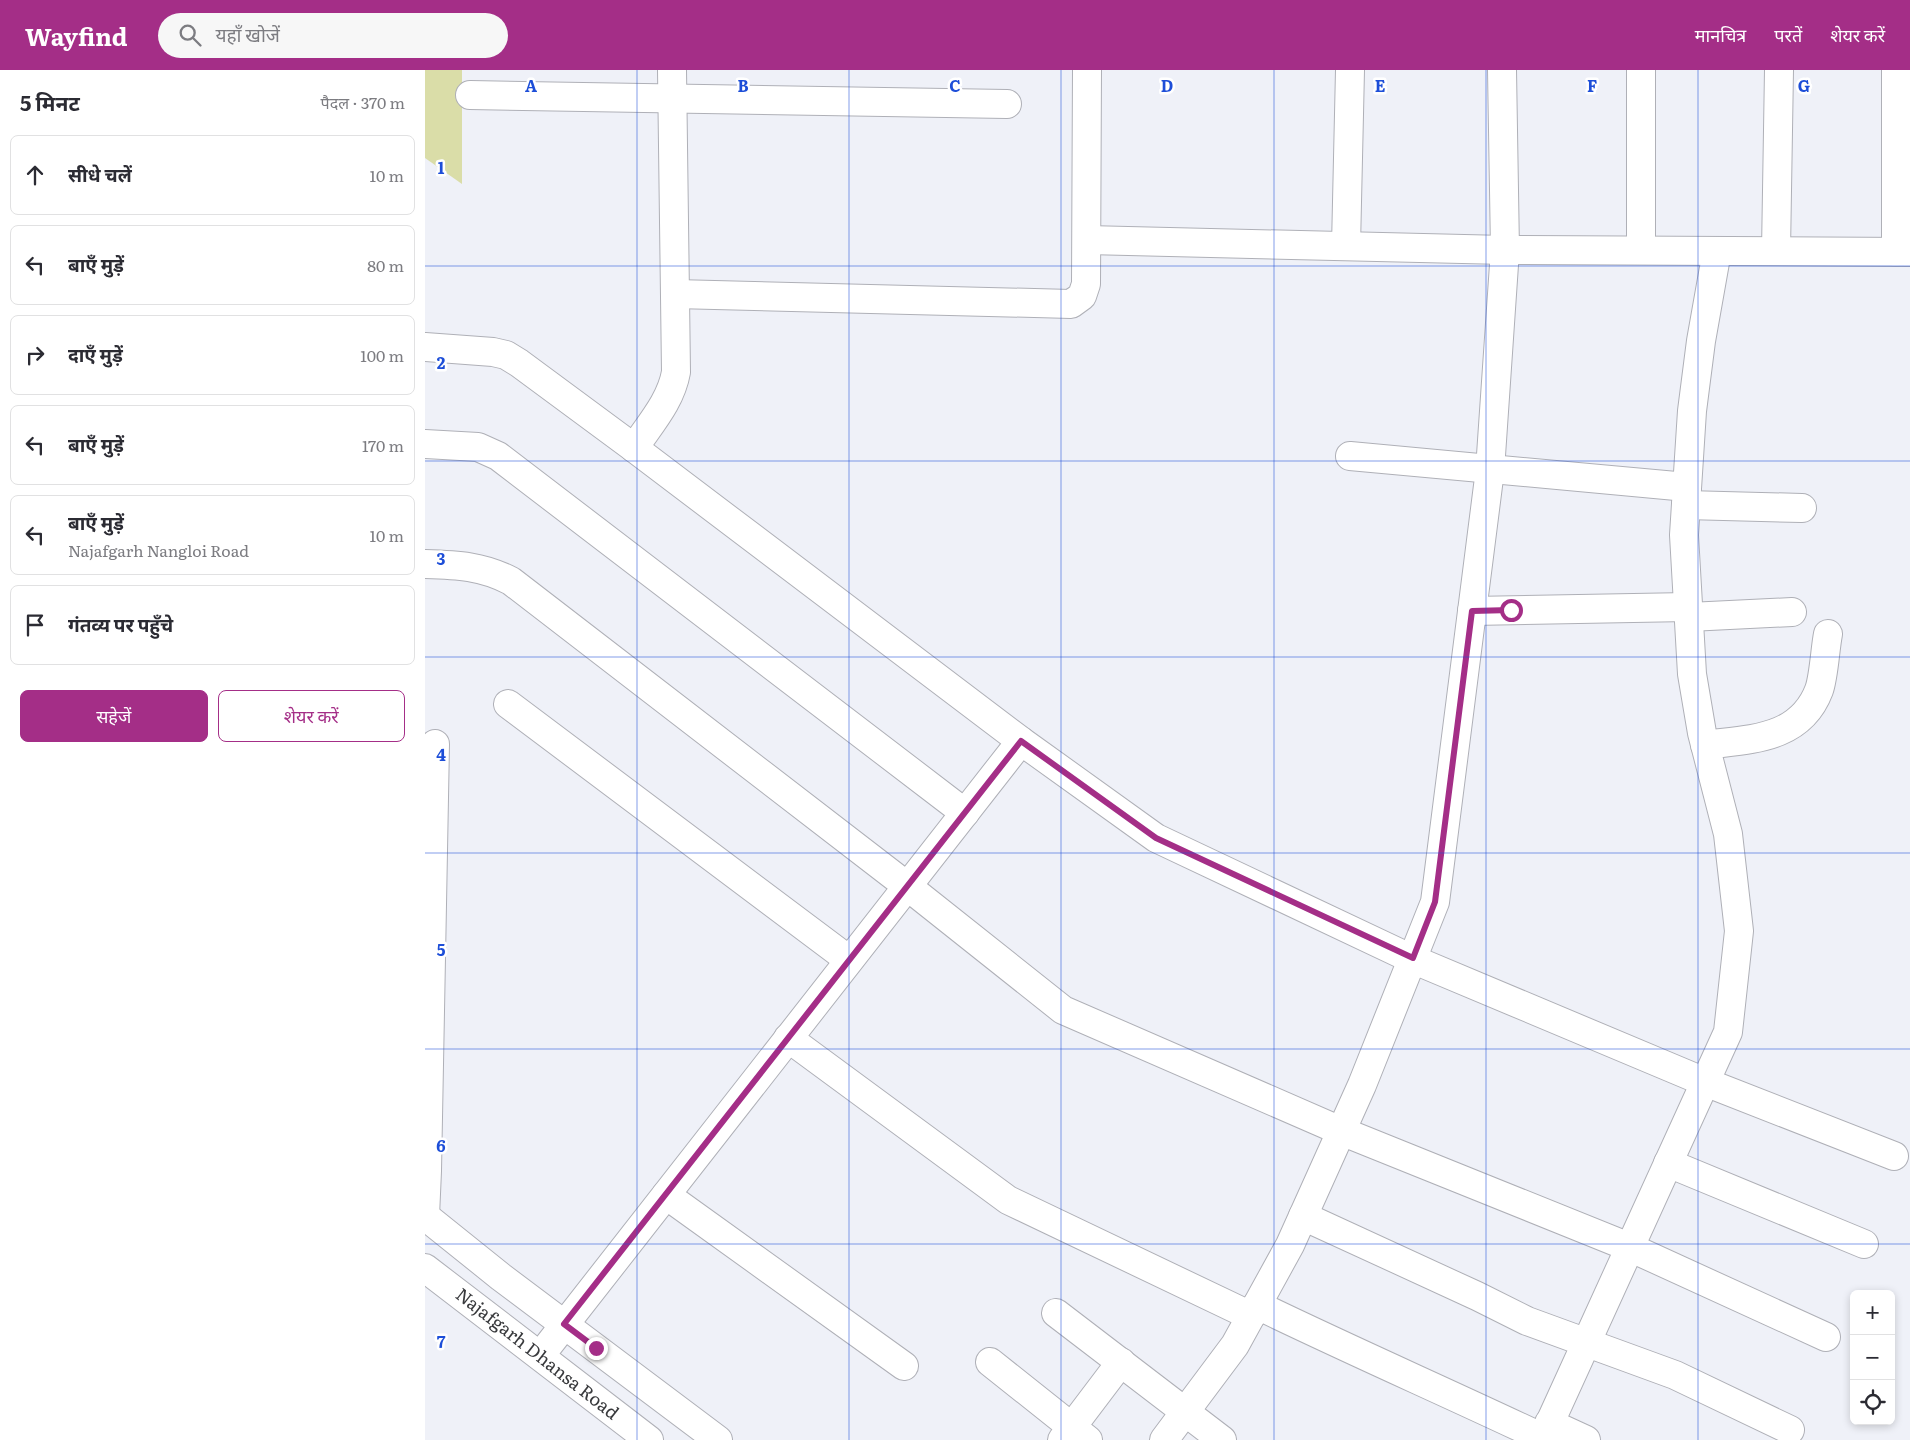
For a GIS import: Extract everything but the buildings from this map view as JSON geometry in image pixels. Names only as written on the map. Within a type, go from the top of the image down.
[{"type":"street","points":[[633,448],[668,398],[676,372],[673,70]]},
{"type":"street","points":[[675,294],[1071,304],[1082,296],[1086,284],[1087,70]]},
{"type":"street","points":[[1346,246],[1350,70]]},
{"type":"street","points":[[1164,1440],[1235,1345],[1290,1245],[1363,1084],[1435,902],[1490,470],[1505,250],[1502,70]]},
{"type":"street","points":[[1641,70],[1641,250]]},
{"type":"street","points":[[1776,251],[1779,70]]},
{"type":"street","points":[[1087,240],[1505,250],[1903,252],[1896,70]]},
{"type":"street","points":[[470,95],[1007,104]]},
{"type":"street","points":[[1545,1434],[1585,1342],[1728,1032],[1739,931],[1728,834],[1705,745],[1692,674],[1684,535],[1693,403],[1701,340],[1717,251]]},
{"type":"street","points":[[425,347],[493,352],[506,355],[519,363],[1021,741],[1156,838],[1413,958],[1705,1082],[1894,1156]]},
{"type":"street","points":[[425,444],[478,447],[498,456],[965,813]]},
{"type":"street","points":[[1350,456],[1490,470],[1686,496],[1802,508]]},
{"type":"street","points":[[425,564],[467,566],[483,569],[511,581],[907,886],[1063,1010],[1341,1131],[1629,1247],[1826,1337]]},
{"type":"street","points":[[1472,611],[1792,612]]},
{"type":"street","points":[[1705,745],[1767,737],[1787,729],[1805,714],[1819,690],[1828,634]]},
{"type":"street","points":[[507,704],[849,960]]},
{"type":"street","points":[[540,1356],[1021,741]]},
{"type":"street","points":[[435,744],[429,863],[425,1216],[501,1277],[718,1440]]},
{"type":"street","points":[[788,1038],[1008,1200],[1255,1310],[1545,1434],[1586,1440]]},
{"type":"street","points":[[1668,1163],[1864,1244]]},
{"type":"street","points":[[665,1195],[904,1366]]},
{"type":"street","points":[[1303,1216],[1527,1321],[1675,1375],[1790,1430]]},
{"type":"street","name":"Najafgarh Dhansa Road","points":[[425,1268],[649,1440]]},
{"type":"street","points":[[1056,1313],[1222,1440]]},
{"type":"street","points":[[990,1362],[1074,1436],[1121,1362]]},
{"type":"green space","points":[[425,70],[462,70],[462,184],[425,158]]},
{"type":"route","points":[[596,1348],[564,1324],[1021,741],[1156,838],[1413,958],[1435,902],[1472,611],[1511,610]]}]
